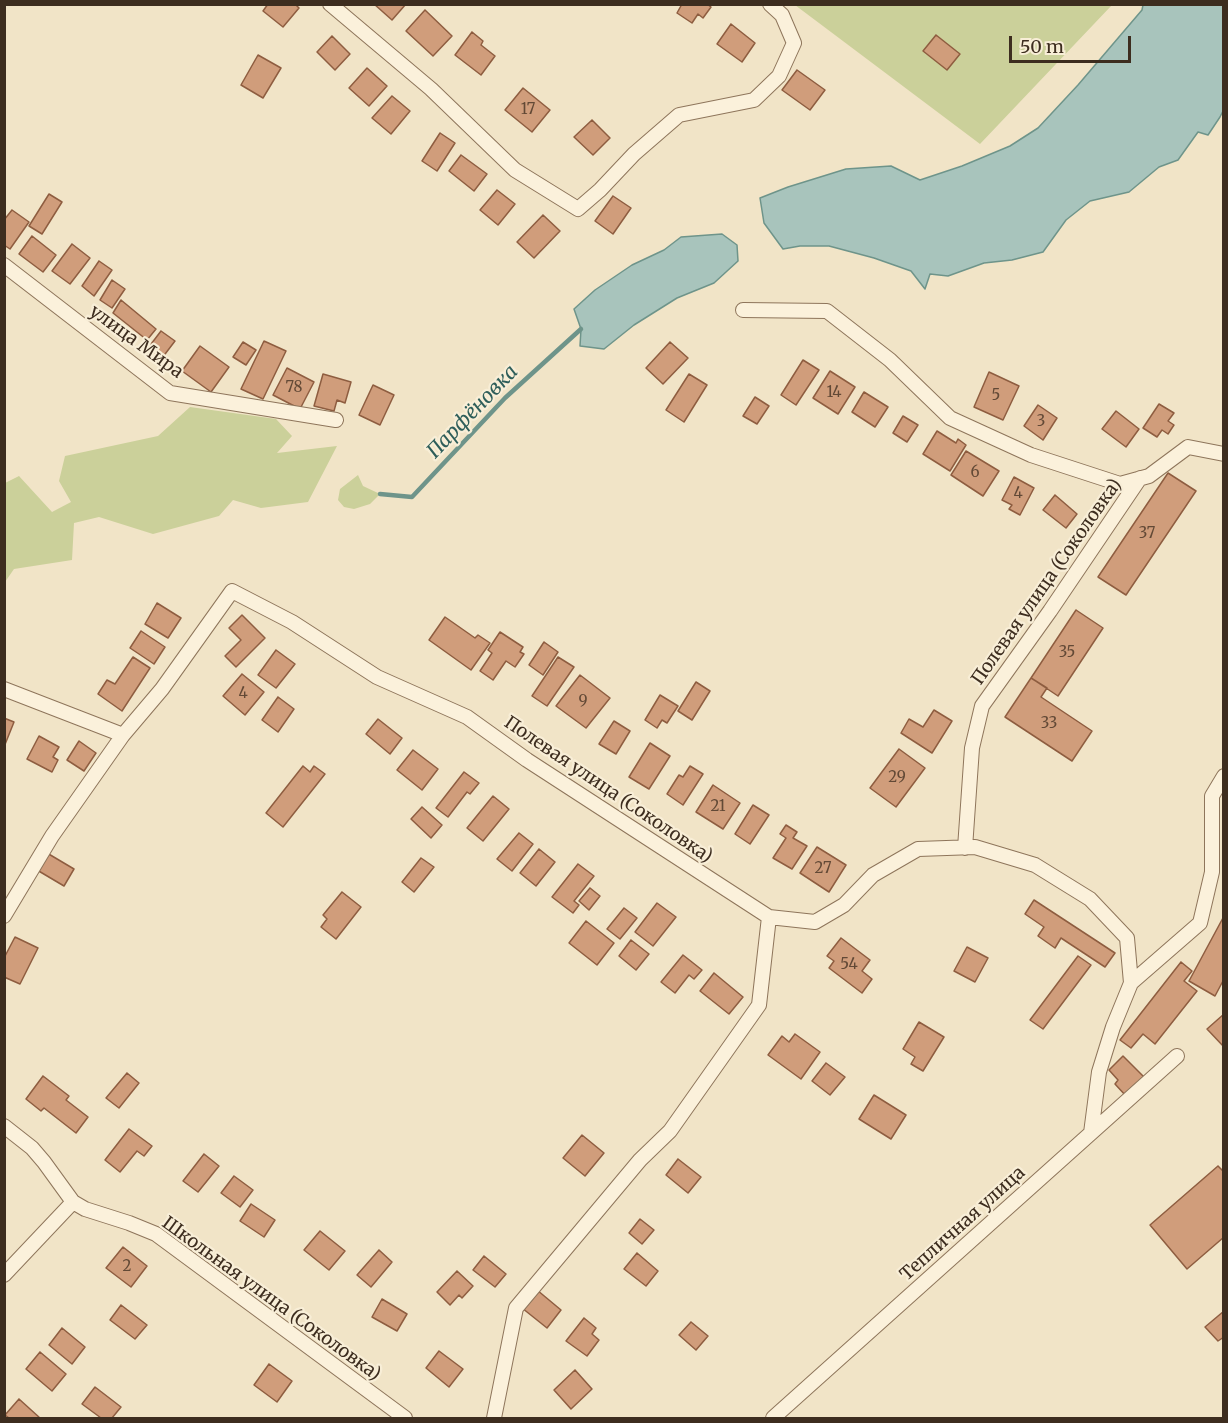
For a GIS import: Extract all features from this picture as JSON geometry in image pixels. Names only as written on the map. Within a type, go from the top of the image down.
[{"type":"street","points":[[330,4],[431,88],[515,170],[578,209],[600,190],[634,154],[679,115],[754,100],[779,76],[794,43],[782,15],[770,4]]},
{"type":"street","name":"улица Мира","points":[[4,264],[170,393],[336,420]]},
{"type":"street","points":[[743,310],[827,311],[891,360],[950,418],[1031,455],[1120,484],[1149,476],[1188,447],[1224,454]]},
{"type":"street","name":"Полевая улица (Соколовка)","points":[[966,848],[972,748],[982,706],[1140,478]]},
{"type":"street","name":"Полевая улица (Соколовка)","points":[[123,735],[162,689],[232,591],[292,622],[377,677],[467,717],[527,760],[769,917],[815,922],[844,905],[873,875],[918,849],[975,848],[1035,865],[1090,899],[1127,938],[1131,983],[1113,1027],[1099,1072],[1091,1133]]},
{"type":"street","points":[[4,688],[123,735],[52,836],[4,916]]},
{"type":"street","points":[[1131,983],[1200,923],[1212,872],[1212,796],[1224,776]]},
{"type":"street","points":[[494,1419],[516,1308],[640,1160],[670,1131],[759,1005],[769,917]]},
{"type":"street","name":"Тепличная улица","points":[[773,1419],[1177,1056]]},
{"type":"street","points":[[4,1126],[32,1148],[73,1202],[4,1275]]},
{"type":"street","name":"Школьная улица (Соколовка)","points":[[73,1202],[85,1209],[156,1234],[405,1419]]},
{"type":"green space","points":[[795,5],[1112,5],[980,144]]},
{"type":"green space","points":[[190,407],[276,419],[292,436],[277,453],[337,446],[308,502],[261,508],[233,500],[219,516],[153,534],[99,517],[74,523],[72,560],[14,569],[5,582],[5,483],[19,476],[52,512],[71,502],[59,481],[65,456],[158,436]]},
{"type":"green space","points":[[358,475],[363,486],[380,494],[370,504],[354,509],[344,507],[338,500],[340,489]]},
{"type":"water","points":[[1143,5],[1223,5],[1224,109],[1208,135],[1198,132],[1178,160],[1159,167],[1129,192],[1090,201],[1066,220],[1043,252],[1012,260],[984,263],[948,276],[930,274],[925,289],[911,271],[874,258],[829,246],[800,246],[783,249],[764,223],[760,198],[788,187],[846,169],[891,166],[920,180],[1010,146],[1038,128],[1078,85],[1142,10]]},
{"type":"water","points":[[722,234],[737,245],[738,261],[714,283],[677,298],[634,325],[604,349],[580,346],[581,329],[574,309],[595,290],[632,265],[664,250],[681,237]]},
{"type":"building","points":[[268,4],[295,4],[299,8],[283,27],[263,11]]},
{"type":"building","points":[[374,4],[406,4],[392,20]]},
{"type":"building","points":[[682,4],[707,4],[711,7],[703,18],[698,14],[692,23],[677,13]]},
{"type":"building","points":[[425,10],[452,36],[433,56],[406,31]]},
{"type":"building","points":[[731,24],[755,43],[742,62],[717,44]]},
{"type":"building","points":[[472,32],[483,41],[481,45],[495,56],[481,75],[455,55]]},
{"type":"building","points":[[936,35],[960,54],[947,70],[923,51]]},
{"type":"building","points":[[332,36],[350,54],[335,70],[317,52]]},
{"type":"building","points":[[258,55],[281,68],[263,98],[241,85]]},
{"type":"building","points":[[367,68],[387,86],[369,106],[349,88]]},
{"type":"building","points":[[797,70],[825,90],[810,110],[782,90]]},
{"type":"building","points":[[523,88],[550,110],[532,132],[505,110]]},
{"type":"building","points":[[392,96],[410,111],[391,134],[372,118]]},
{"type":"building","points":[[592,120],[610,138],[593,155],[574,137]]},
{"type":"building","points":[[440,133],[455,143],[437,171],[422,161]]},
{"type":"building","points":[[461,155],[487,174],[474,191],[449,171]]},
{"type":"building","points":[[497,190],[515,204],[498,225],[480,210]]},
{"type":"building","points":[[49,194],[62,202],[42,234],[29,226]]},
{"type":"building","points":[[613,196],[631,208],[613,234],[595,221]]},
{"type":"building","points":[[12,210],[29,222],[10,249],[4,245],[4,220]]},
{"type":"building","points":[[543,215],[560,231],[534,258],[517,242]]},
{"type":"building","points":[[32,236],[56,255],[43,272],[19,254]]},
{"type":"building","points":[[72,244],[90,258],[70,284],[52,271]]},
{"type":"building","points":[[99,261],[112,270],[94,296],[82,286]]},
{"type":"building","points":[[112,280],[125,289],[112,308],[100,300]]},
{"type":"building","points":[[121,300],[156,329],[147,340],[113,313]]},
{"type":"building","points":[[161,331],[175,341],[159,362],[145,352]]},
{"type":"building","points":[[264,341],[286,351],[263,399],[241,389]]},
{"type":"building","points":[[243,342],[256,350],[246,365],[233,357]]},
{"type":"building","points":[[670,342],[688,358],[663,384],[646,368]]},
{"type":"building","points":[[200,346],[229,367],[211,392],[182,371]]},
{"type":"building","points":[[803,360],[819,370],[796,405],[781,395]]},
{"type":"building","points":[[287,368],[314,382],[300,409],[273,395]]},
{"type":"building","points":[[830,371],[855,387],[838,414],[813,398]]},
{"type":"building","points":[[989,372],[1019,386],[1003,420],[974,407]]},
{"type":"building","points":[[323,374],[351,382],[345,403],[337,400],[334,411],[314,406]]},
{"type":"building","points":[[689,374],[707,385],[684,422],[666,410]]},
{"type":"building","points":[[373,385],[394,395],[380,425],[359,415]]},
{"type":"building","points":[[864,392],[888,407],[875,427],[852,412]]},
{"type":"building","points":[[755,397],[769,406],[757,424],[743,416]]},
{"type":"building","points":[[1159,404],[1174,413],[1168,421],[1174,425],[1168,434],[1162,430],[1157,437],[1143,428]]},
{"type":"building","points":[[1038,405],[1057,418],[1043,440],[1024,426]]},
{"type":"building","points":[[1116,411],[1139,429],[1126,447],[1102,429]]},
{"type":"building","points":[[903,416],[918,425],[907,442],[893,433]]},
{"type":"building","points":[[937,431],[956,443],[958,439],[966,445],[950,471],[923,454]]},
{"type":"building","points":[[966,451],[999,471],[983,496],[951,475]]},
{"type":"building","points":[[1168,473],[1196,491],[1126,595],[1098,577]]},
{"type":"building","points":[[1014,477],[1034,488],[1020,515],[1009,509],[1012,505],[1002,500]]},
{"type":"building","points":[[1055,495],[1077,514],[1066,528],[1043,510]]},
{"type":"building","points":[[157,603],[181,618],[168,638],[145,624]]},
{"type":"building","points":[[1076,610],[1103,628],[1058,696],[1031,678]]},
{"type":"building","points":[[242,615],[265,638],[236,667],[225,656],[241,640],[229,628]]},
{"type":"building","points":[[445,617],[475,638],[478,635],[490,643],[471,670],[429,640]]},
{"type":"building","points":[[141,631],[165,647],[154,664],[130,648]]},
{"type":"building","points":[[500,632],[523,647],[520,652],[524,654],[515,667],[506,661],[493,680],[480,671],[492,653],[488,650]]},
{"type":"building","points":[[544,642],[558,652],[543,675],[529,665]]},
{"type":"building","points":[[276,650],[295,664],[276,688],[258,675]]},
{"type":"building","points":[[133,657],[150,668],[122,711],[98,694],[107,680],[115,684]]},
{"type":"building","points":[[558,657],[574,667],[547,706],[532,696]]},
{"type":"building","points":[[242,674],[264,692],[245,715],[223,696]]},
{"type":"building","points":[[580,675],[610,698],[586,728],[556,706]]},
{"type":"building","points":[[1031,678],[1047,688],[1041,697],[1092,731],[1072,761],[1005,717]]},
{"type":"building","points":[[696,682],[710,691],[692,720],[678,711]]},
{"type":"building","points":[[660,695],[678,706],[667,723],[662,720],[657,728],[645,720]]},
{"type":"building","points":[[278,697],[294,709],[278,732],[262,720]]},
{"type":"building","points":[[934,710],[952,721],[932,753],[901,733],[909,719],[923,727]]},
{"type":"building","points":[[4,718],[14,722],[4,747]]},
{"type":"building","points":[[378,719],[402,738],[390,754],[366,734]]},
{"type":"building","points":[[614,721],[630,731],[616,754],[599,744]]},
{"type":"building","points":[[39,736],[59,747],[53,757],[58,760],[52,772],[27,759]]},
{"type":"building","points":[[79,741],[96,753],[84,771],[67,760]]},
{"type":"building","points":[[650,743],[670,756],[649,789],[629,777]]},
{"type":"building","points":[[899,749],[925,768],[896,807],[870,788]]},
{"type":"building","points":[[413,750],[438,769],[422,790],[397,770]]},
{"type":"building","points":[[303,766],[310,772],[314,766],[325,774],[283,827],[266,813]]},
{"type":"building","points":[[690,766],[703,774],[683,805],[667,794],[679,775],[683,777]]},
{"type":"building","points":[[464,772],[479,783],[470,794],[467,792],[448,817],[436,808]]},
{"type":"building","points":[[713,785],[740,803],[723,829],[696,812]]},
{"type":"building","points":[[493,796],[509,809],[483,841],[467,828]]},
{"type":"building","points":[[753,805],[769,815],[750,844],[735,834]]},
{"type":"building","points":[[422,807],[442,825],[431,838],[411,819]]},
{"type":"building","points":[[786,825],[797,832],[793,838],[807,846],[792,869],[773,858],[786,838],[780,834]]},
{"type":"building","points":[[519,833],[533,844],[512,871],[497,859]]},
{"type":"building","points":[[817,847],[846,865],[829,892],[800,873]]},
{"type":"building","points":[[539,849],[555,862],[536,886],[520,873]]},
{"type":"building","points":[[47,853],[74,869],[64,886],[37,870]]},
{"type":"building","points":[[421,858],[434,867],[414,892],[402,882]]},
{"type":"building","points":[[578,864],[594,876],[574,901],[579,905],[573,913],[552,897]]},
{"type":"building","points":[[590,888],[600,896],[589,910],[579,901]]},
{"type":"building","points":[[342,892],[361,907],[336,939],[321,927],[327,919],[323,915]]},
{"type":"building","points":[[1034,900],[1115,953],[1105,967],[1061,938],[1055,948],[1038,936],[1044,927],[1025,914]]},
{"type":"building","points":[[657,903],[676,917],[653,946],[635,932]]},
{"type":"building","points":[[624,908],[637,918],[620,939],[607,929]]},
{"type":"building","points":[[1224,916],[1224,979],[1215,996],[1189,981]]},
{"type":"building","points":[[586,921],[614,943],[597,965],[569,943]]},
{"type":"building","points":[[15,937],[38,948],[20,984],[4,977],[4,958]]},
{"type":"building","points":[[841,938],[870,960],[862,971],[872,979],[862,993],[829,968],[834,961],[827,956]]},
{"type":"building","points":[[631,940],[649,954],[636,970],[619,956]]},
{"type":"building","points":[[967,947],[988,958],[975,982],[954,971]]},
{"type":"building","points":[[683,955],[702,970],[694,979],[689,975],[675,993],[661,982]]},
{"type":"building","points":[[1078,956],[1091,965],[1043,1029],[1030,1020]]},
{"type":"building","points":[[1181,962],[1192,971],[1184,981],[1197,991],[1155,1044],[1143,1034],[1131,1048],[1120,1040]]},
{"type":"building","points":[[714,973],[743,997],[729,1014],[700,991]]},
{"type":"building","points":[[1224,1014],[1224,1047],[1207,1029]]},
{"type":"building","points":[[919,1022],[944,1037],[923,1071],[911,1064],[915,1057],[903,1049]]},
{"type":"building","points":[[795,1034],[820,1052],[801,1079],[768,1055],[782,1036],[789,1042]]},
{"type":"building","points":[[1123,1056],[1145,1078],[1126,1096],[1115,1084],[1118,1080],[1109,1070]]},
{"type":"building","points":[[826,1063],[845,1077],[830,1095],[812,1081]]},
{"type":"building","points":[[127,1073],[139,1083],[119,1108],[106,1098]]},
{"type":"building","points":[[43,1076],[69,1096],[66,1100],[88,1117],[76,1133],[44,1108],[41,1111],[26,1099]]},
{"type":"building","points":[[874,1095],[906,1115],[891,1139],[859,1119]]},
{"type":"building","points":[[129,1129],[152,1146],[144,1156],[137,1151],[120,1172],[105,1160]]},
{"type":"building","points":[[582,1135],[604,1153],[585,1176],[563,1158]]},
{"type":"building","points":[[204,1154],[219,1166],[198,1192],[183,1181]]},
{"type":"building","points":[[678,1159],[701,1177],[688,1193],[666,1175]]},
{"type":"building","points":[[1218,1166],[1224,1172],[1224,1237],[1187,1269],[1150,1225]]},
{"type":"building","points":[[234,1176],[253,1190],[240,1207],[221,1193]]},
{"type":"building","points":[[251,1204],[275,1220],[264,1237],[240,1221]]},
{"type":"building","points":[[640,1219],[654,1230],[642,1244],[629,1233]]},
{"type":"building","points":[[320,1231],[345,1251],[329,1270],[304,1250]]},
{"type":"building","points":[[123,1247],[147,1266],[131,1287],[106,1268]]},
{"type":"building","points":[[379,1250],[392,1262],[371,1287],[357,1275]]},
{"type":"building","points":[[637,1253],[658,1271],[646,1286],[624,1269]]},
{"type":"building","points":[[484,1256],[506,1274],[495,1287],[473,1270]]},
{"type":"building","points":[[457,1271],[473,1286],[462,1298],[459,1295],[450,1305],[437,1292]]},
{"type":"building","points":[[537,1290],[561,1310],[547,1328],[522,1308]]},
{"type":"building","points":[[382,1299],[407,1314],[397,1331],[372,1317]]},
{"type":"building","points":[[121,1305],[147,1325],[135,1339],[110,1320]]},
{"type":"building","points":[[1224,1311],[1224,1337],[1218,1341],[1205,1327]]},
{"type":"building","points":[[584,1318],[596,1328],[592,1334],[599,1340],[587,1356],[566,1341]]},
{"type":"building","points":[[691,1322],[708,1336],[696,1350],[679,1335]]},
{"type":"building","points":[[62,1328],[85,1347],[72,1364],[49,1345]]},
{"type":"building","points":[[439,1351],[463,1369],[449,1387],[426,1368]]},
{"type":"building","points":[[40,1352],[66,1374],[52,1391],[26,1369]]},
{"type":"building","points":[[269,1364],[292,1381],[277,1402],[254,1385]]},
{"type":"building","points":[[575,1370],[592,1389],[571,1409],[554,1390]]},
{"type":"building","points":[[95,1387],[121,1407],[112,1418],[101,1418],[82,1404]]},
{"type":"building","points":[[19,1399],[40,1418],[9,1418],[5,1415]]},
{"type":"waterway","name":"Парфёновка","points":[[380,494],[412,497],[505,398],[581,329]]}]
